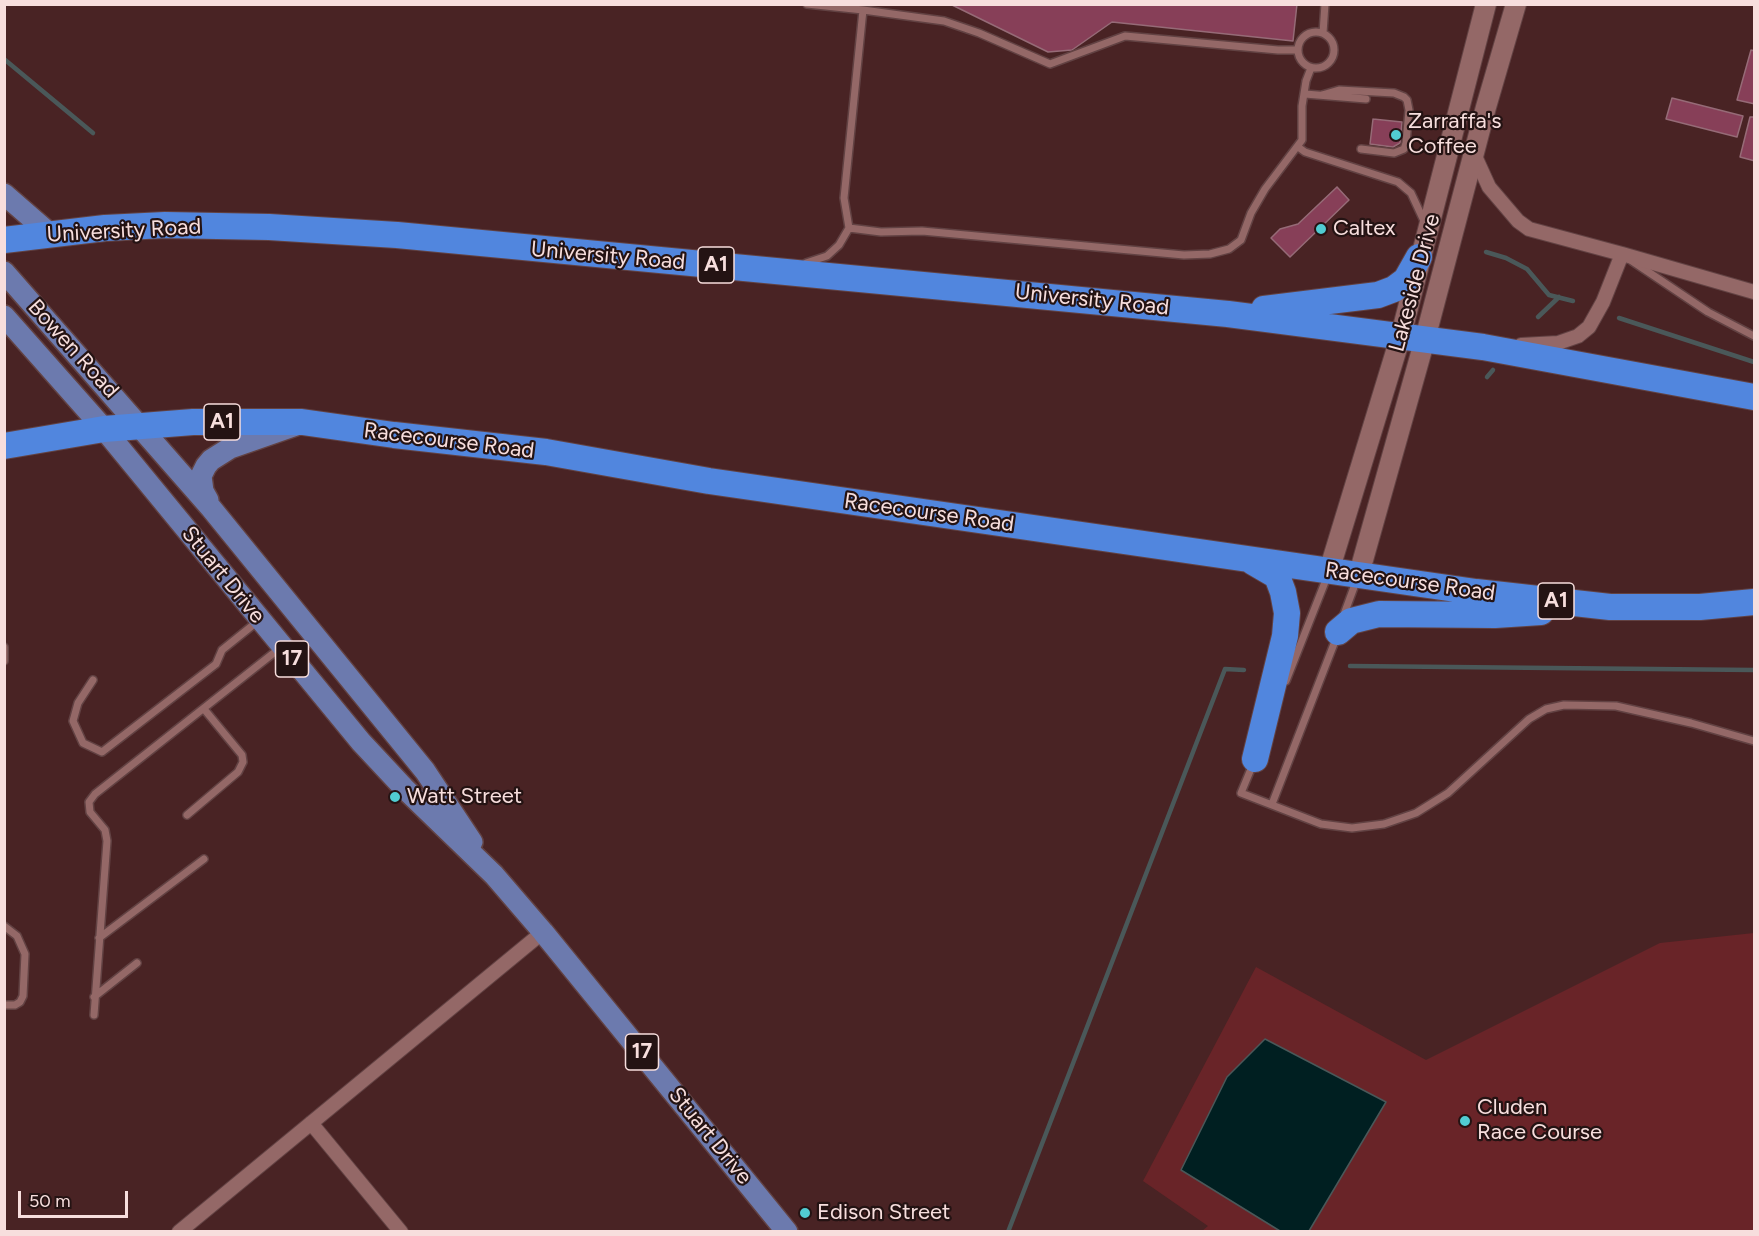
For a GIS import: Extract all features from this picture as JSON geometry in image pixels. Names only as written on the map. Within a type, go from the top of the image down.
[{"type":"highway","name":"University Road","points":[[4,240],[105,228],[165,225],[270,227],[397,235],[1228,314],[1425,339]]},
{"type":"highway","points":[[1228,314],[1378,295],[1394,289],[1406,279],[1419,257]]},
{"type":"highway","name":"A1","points":[[1425,339],[1483,347],[1755,397]]},
{"type":"highway","name":"Racecourse Road","points":[[104,429],[193,422],[302,423],[546,452],[709,481],[1476,592],[1610,607],[1700,607],[1755,602]]},
{"type":"highway","name":"A1","points":[[4,446],[104,429]]},
{"type":"highway","points":[[1247,559],[1276,576],[1283,592],[1287,613],[1285,636],[1255,759]]},
{"type":"highway","points":[[1338,632],[1343,625],[1351,621],[1378,614],[1495,615],[1610,607]]},
{"type":"main road","points":[[4,194],[50,234]]},
{"type":"main road","name":"Bowen Road","points":[[4,272],[141,426]]},
{"type":"main road","name":"Bowen Road","points":[[4,316],[104,429]]},
{"type":"main road","points":[[212,508],[203,491],[201,476],[212,460],[230,448],[302,423]]},
{"type":"main road","name":"Stuart Drive","points":[[141,426],[212,508],[425,771],[494,875]]},
{"type":"main road","name":"Stuart Drive","points":[[104,429],[368,750],[494,875],[543,932],[787,1232]]},
{"type":"street","name":"Lakeside Drive","points":[[1329,571],[1401,335],[1419,257],[1486,4]]},
{"type":"street","name":"Lakeside Drive","points":[[1359,574],[1516,4]]},
{"type":"street","points":[[1474,154],[1489,188],[1518,221],[1529,229],[1755,292]]},
{"type":"street","points":[[1483,347],[1558,343],[1578,336],[1589,327],[1603,302],[1622,254]]},
{"type":"street","points":[[179,1232],[543,932]]},
{"type":"street","points":[[311,1123],[400,1232]]},
{"type":"lane","points":[[807,4],[945,21],[1050,64],[1125,36],[1298,50]]},
{"type":"lane","points":[[1323,33],[1325,4]]},
{"type":"lane","points":[[774,270],[813,262],[827,256],[839,245],[849,228],[844,198],[863,10]]},
{"type":"lane","points":[[1317,32],[1323,33],[1332,41],[1334,53],[1328,64],[1311,68],[1302,61],[1298,50],[1299,44],[1306,35],[1317,32]]},
{"type":"lane","points":[[849,228],[922,231],[1184,255],[1210,254],[1229,249],[1241,240],[1251,213],[1264,189],[1302,140],[1305,94],[1311,68]]},
{"type":"lane","points":[[1322,95],[1339,90],[1394,93],[1407,100],[1409,110],[1404,149],[1394,153],[1361,149]]},
{"type":"lane","points":[[1305,94],[1366,99]]},
{"type":"lane","points":[[1298,147],[1305,152],[1398,182],[1411,193],[1427,227]]},
{"type":"lane","points":[[1622,254],[1708,312],[1755,336]]},
{"type":"lane","points":[[1285,684],[1329,571]]},
{"type":"lane","points":[[1272,804],[1359,574]]},
{"type":"lane","points":[[93,680],[78,703],[73,721],[83,743],[102,752],[216,664],[222,650],[260,620]]},
{"type":"lane","points":[[4,647],[4,661]]},
{"type":"lane","points":[[94,1015],[107,841],[105,830],[90,812],[89,802],[95,794],[282,647]]},
{"type":"lane","points":[[1276,706],[1241,793],[1321,824],[1352,828],[1384,824],[1416,813],[1448,793],[1529,719],[1546,710],[1564,705],[1616,706],[1691,723],[1755,741]]},
{"type":"lane","points":[[187,815],[238,772],[243,762],[242,755],[204,709]]},
{"type":"lane","points":[[99,938],[204,860]]},
{"type":"lane","points":[[4,926],[17,936],[25,954],[20,1002],[15,1005],[4,1005]]},
{"type":"lane","points":[[94,997],[137,963]]},
{"type":"shaded area","name":"Cluden Race Course","points":[[1754,933],[1754,1231],[1202,1231],[1208,1226],[1143,1181],[1256,967],[1426,1060],[1660,943]]},
{"type":"water","points":[[1265,1039],[1386,1102],[1309,1231],[1280,1231],[1181,1170],[1227,1077]]},
{"type":"building","points":[[950,4],[1297,4],[1293,41],[1112,22],[1072,50],[1048,52]]},
{"type":"building","points":[[1751,50],[1755,51],[1755,104],[1737,100]]},
{"type":"building","points":[[1672,98],[1743,116],[1737,137],[1666,119]]},
{"type":"building","points":[[1750,117],[1755,117],[1755,161],[1740,157]]},
{"type":"building","points":[[1373,119],[1402,122],[1400,143],[1393,147],[1370,144]]},
{"type":"building","points":[[1337,187],[1349,200],[1290,257],[1271,238],[1280,229],[1298,224]]},
{"type":"waterway","points":[[4,59],[93,133]]},
{"type":"waterway","points":[[1486,252],[1506,258],[1527,269],[1549,295],[1573,301]]},
{"type":"waterway","points":[[1538,317],[1559,297]]},
{"type":"waterway","points":[[1619,318],[1754,362]]},
{"type":"waterway","points":[[1487,377],[1493,370]]},
{"type":"waterway","points":[[1350,666],[1754,670]]},
{"type":"waterway","points":[[1008,1232],[1225,669],[1244,670]]},
{"type":"place","name":"Zarraffa's Coffee","points":[[1396,135]]},
{"type":"place","name":"Caltex","points":[[1321,229]]},
{"type":"place","name":"Watt Street","points":[[395,797]]},
{"type":"place","name":"Cluden Race Course","points":[[1465,1121]]},
{"type":"place","name":"Edison Street","points":[[805,1213]]}]
